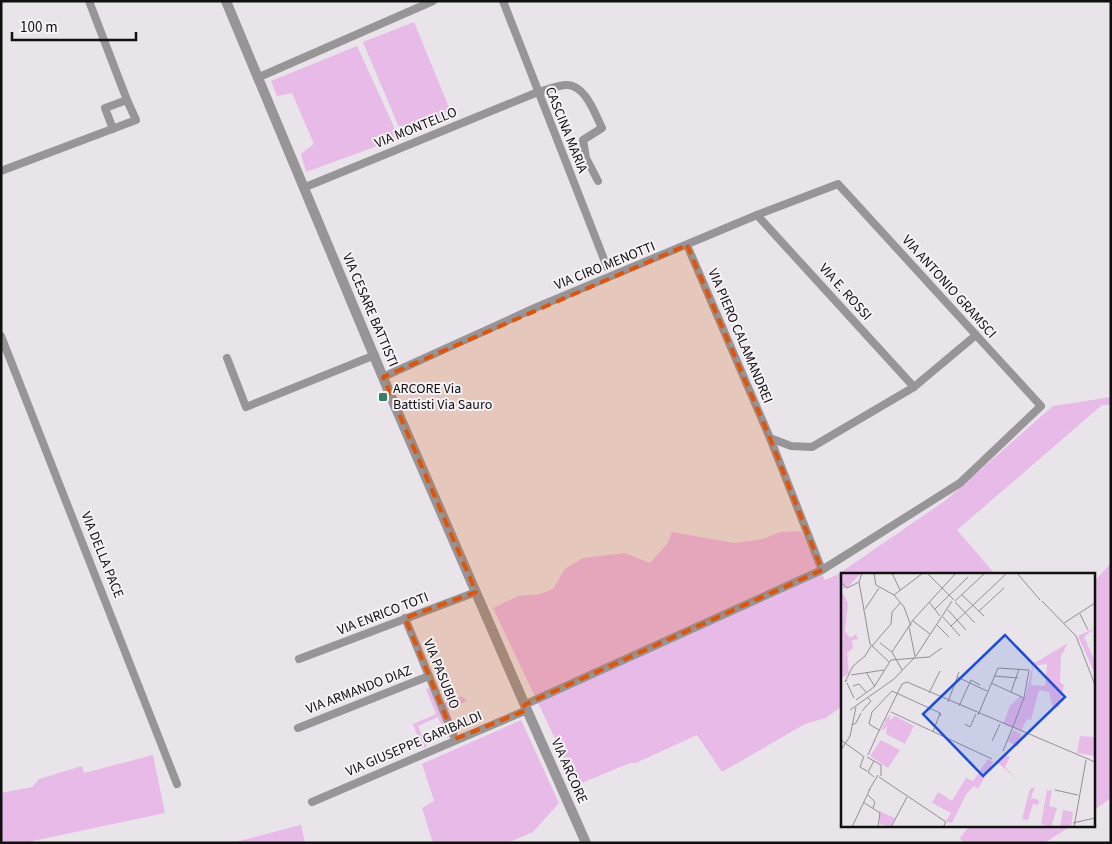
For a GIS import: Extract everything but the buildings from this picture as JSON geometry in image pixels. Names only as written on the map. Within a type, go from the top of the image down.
[{"type":"street","points":[[1,171],[136,120],[89,1]]},
{"type":"street","name":"VIA CESARE BATTISTI","points":[[226,1],[383,377],[526,708]]},
{"type":"street","points":[[257,78],[433,1]]},
{"type":"street","name":"CASCINA MARIA","points":[[503,1],[607,267]]},
{"type":"street","name":"VIA MONTELLO","points":[[304,188],[538,92],[567,84],[578,89],[588,99],[602,128],[583,140],[586,158],[598,181]]},
{"type":"street","points":[[113,129],[105,108],[127,100]]},
{"type":"street","name":"VIA CIRO MENOTTI","points":[[383,377],[537,307],[758,215],[838,184]]},
{"type":"street","name":"VIA ANTONIO GRAMSCI","points":[[838,184],[1041,406]]},
{"type":"street","name":"VIA E. ROSSI","points":[[758,215],[914,387]]},
{"type":"street","name":"VIA PIERO CALAMANDREI","points":[[687,245],[770,438],[822,570]]},
{"type":"street","points":[[770,438],[791,446],[812,447],[914,387],[976,335]]},
{"type":"street","name":"VIA DELLA PACE","points":[[1,336],[177,784]]},
{"type":"street","points":[[227,358],[246,407],[375,355]]},
{"type":"street","name":"VIA GIUSEPPE GARIBALDI","points":[[312,802],[526,708],[822,570],[960,483],[1041,406]]},
{"type":"street","name":"VIA ENRICO TOTI","points":[[300,659],[476,592]]},
{"type":"street","name":"VIA PASUBIO","points":[[405,618],[454,740]]},
{"type":"street","name":"VIA ARMANDO DIAZ","points":[[298,728],[429,676]]},
{"type":"street","name":"VIA ARCORE","points":[[526,708],[586,843]]},
{"type":"highlighted area","points":[[687,245],[770,438],[822,570],[524,705],[527,710],[455,739],[405,618],[476,592],[383,377]]},
{"type":"shaded area","points":[[414,22],[453,117],[404,139],[363,42]]},
{"type":"shaded area","points":[[357,46],[399,138],[306,172],[301,154],[314,144],[292,93],[277,96],[271,81]]},
{"type":"shaded area","points":[[1111,397],[1111,405],[1102,405],[957,530],[994,573],[841,573],[841,707],[826,718],[805,724],[722,772],[697,735],[636,763],[630,763],[577,785],[493,608],[518,596],[540,594],[553,589],[565,569],[583,558],[625,553],[650,563],[667,544],[672,532],[734,543],[763,539],[780,532],[801,531],[825,580],[837,575],[946,500],[1053,406]]},
{"type":"shaded area","points":[[1111,563],[1111,798],[1094,810],[1094,582]]},
{"type":"shaded area","points":[[433,687],[441,705],[462,696],[467,701],[448,710],[458,733],[448,738],[438,717],[418,726],[427,747],[422,748],[413,724],[436,714],[426,689]]},
{"type":"shaded area","points":[[521,720],[559,803],[533,832],[507,843],[433,843],[422,808],[434,801],[422,764]]},
{"type":"shaded area","points":[[153,755],[165,813],[23,843],[1,843],[1,793],[32,787],[39,779],[82,766],[84,773]]},
{"type":"shaded area","points":[[300,825],[305,843],[232,843]]},
{"type":"shaded area","points":[[969,826],[1071,826],[1044,843],[964,843],[960,838]]},
{"type":"place","name":"ARCORE Via Battisti Via Sauro","points":[[383,397]]}]
